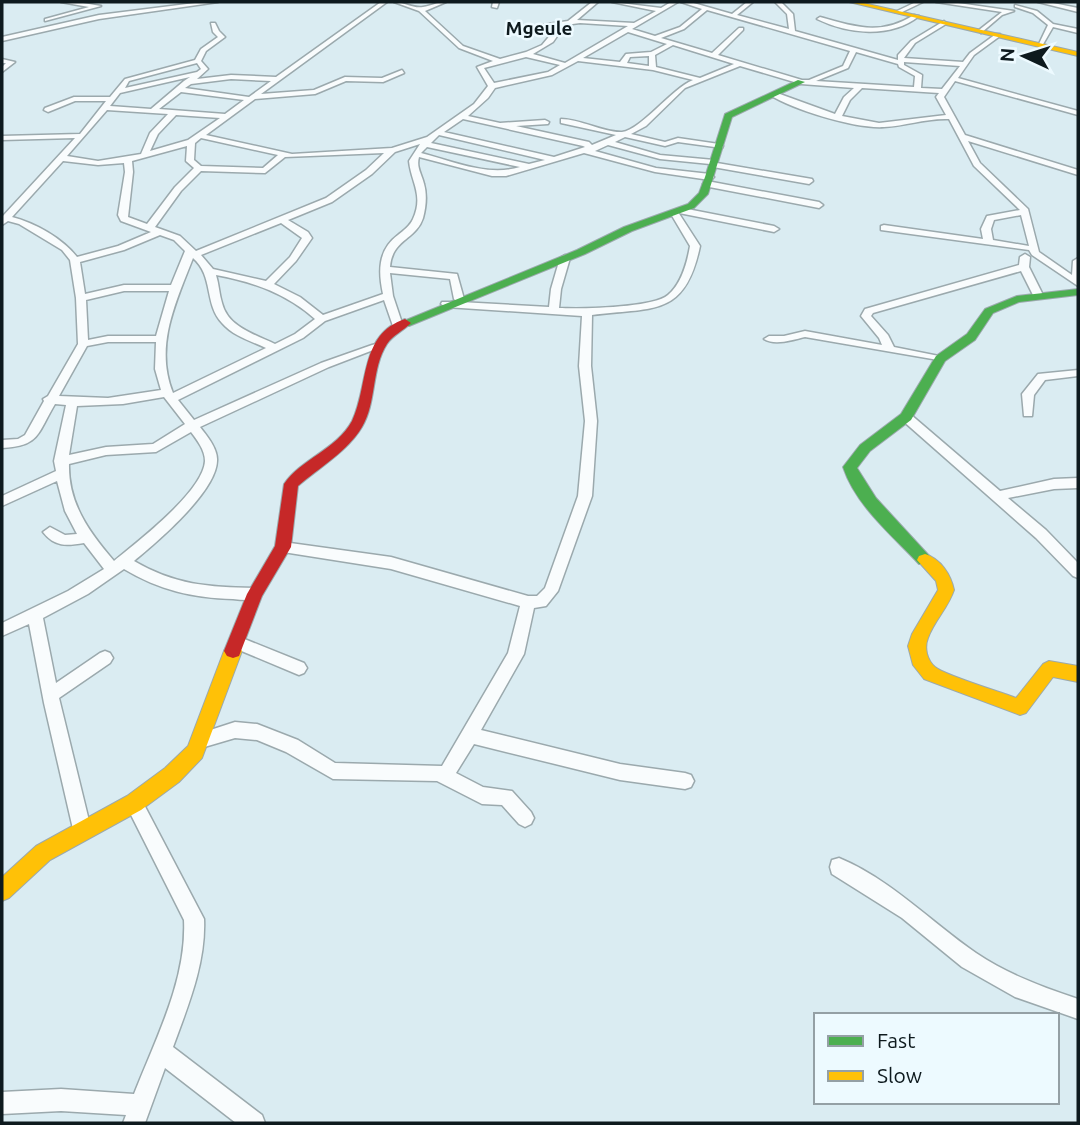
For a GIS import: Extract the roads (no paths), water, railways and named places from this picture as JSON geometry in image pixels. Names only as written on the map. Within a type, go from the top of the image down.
[{"type":"street","points":[[64,2],[146,12]]},
{"type":"street","points":[[2,39],[99,16],[215,2]]},
{"type":"street","points":[[61,158],[98,163],[128,160],[191,142],[384,2]]},
{"type":"street","points":[[397,2],[421,10],[461,47],[502,62]]},
{"type":"street","points":[[421,10],[443,2]]},
{"type":"street","points":[[492,86],[480,67],[502,62],[549,43],[567,22],[595,2]]},
{"type":"street","points":[[615,2],[663,10]]},
{"type":"street","points":[[492,86],[544,77],[675,2]]},
{"type":"street","points":[[684,2],[842,48],[901,62],[962,64]]},
{"type":"street","points":[[731,17],[750,2]]},
{"type":"street","points":[[778,2],[790,14],[792,32]]},
{"type":"street","points":[[852,2],[898,12],[918,9],[944,23],[1078,54]]},
{"type":"street","points":[[939,2],[1010,11]]},
{"type":"street","points":[[1041,2],[1078,10]]},
{"type":"street","points":[[981,31],[1000,14],[1010,11],[1018,4],[1035,12],[1051,25],[1078,31]]},
{"type":"street","points":[[2,31],[98,6]]},
{"type":"street","points":[[656,38],[682,27],[705,9]]},
{"type":"street","points":[[820,19],[866,30],[896,29],[918,9]]},
{"type":"street","points":[[510,31],[567,22],[639,25]]},
{"type":"street","points":[[901,62],[906,48],[944,23]]},
{"type":"street","points":[[198,61],[203,50],[222,37],[213,24]]},
{"type":"street","points":[[1040,45],[1051,25]]},
{"type":"street","points":[[713,56],[741,29]]},
{"type":"street","points":[[629,30],[803,83],[942,91]]},
{"type":"street","points":[[842,48],[866,30]]},
{"type":"street","points":[[998,35],[962,64],[940,97],[977,164],[1014,197],[1025,212],[1028,246],[1024,267],[1038,295]]},
{"type":"street","points":[[622,65],[628,55],[652,54],[673,43]]},
{"type":"street","points":[[2,501],[60,467],[106,451],[156,448],[191,426],[325,365],[376,347],[398,326],[565,258],[628,229],[679,213],[703,194],[726,121],[732,113],[846,67],[853,51]]},
{"type":"street","points":[[524,54],[566,65]]},
{"type":"street","points":[[652,54],[653,68]]},
{"type":"street","points":[[578,59],[653,68],[702,80]]},
{"type":"street","points":[[2,61],[12,62],[2,70]]},
{"type":"street","points":[[154,110],[200,73],[205,67],[198,61]]},
{"type":"street","points":[[4,220],[82,136],[131,78],[198,61]]},
{"type":"street","points":[[901,62],[919,75],[917,88]]},
{"type":"street","points":[[416,154],[499,175],[531,167],[589,150],[625,135],[643,124],[678,90],[740,64]]},
{"type":"street","points":[[181,90],[253,97],[315,92],[340,80],[383,80],[402,72]]},
{"type":"street","points":[[48,110],[74,99],[116,94],[200,73]]},
{"type":"street","points":[[186,82],[224,78],[277,79]]},
{"type":"street","points":[[954,79],[1078,113]]},
{"type":"street","points":[[837,118],[847,99],[860,85]]},
{"type":"street","points":[[398,326],[389,295],[386,270],[390,247],[416,224],[420,215],[421,190],[412,168],[416,154],[428,141],[486,99],[492,86]]},
{"type":"street","points":[[774,95],[837,118],[880,125],[924,116],[949,117]]},
{"type":"street","points":[[105,108],[229,116]]},
{"type":"street","points":[[144,157],[154,133],[175,111]]},
{"type":"street","points":[[462,117],[586,144],[589,150],[655,170],[809,181]]},
{"type":"street","points":[[564,121],[665,144],[678,139],[719,146]]},
{"type":"street","points":[[500,125],[545,122]]},
{"type":"street","points":[[439,133],[556,160]]},
{"type":"street","points":[[2,138],[82,136]]},
{"type":"street","points":[[201,136],[284,154],[315,156],[392,150],[428,141],[531,167]]},
{"type":"street","points":[[961,136],[1069,166],[1078,173]]},
{"type":"street","points":[[191,142],[190,160],[199,168],[265,170],[271,169],[284,154]]},
{"type":"street","points":[[608,143],[819,205]]},
{"type":"street","points":[[977,164],[1008,149]]},
{"type":"street","points":[[2,630],[84,590],[119,566],[197,494],[207,477],[211,460],[207,448],[169,395],[161,360],[162,339],[174,288],[192,253],[345,191],[392,150]]},
{"type":"street","points":[[128,160],[129,172],[122,215],[124,219],[182,241],[215,279],[217,302],[226,321],[273,347]]},
{"type":"street","points":[[75,260],[121,248],[155,229],[178,188],[199,168]]},
{"type":"street","points":[[988,241],[986,229],[990,218],[1025,212]]},
{"type":"street","points":[[679,213],[774,229]]},
{"type":"street","points":[[452,302],[587,313],[652,306],[674,298],[692,263],[695,246],[679,213]]},
{"type":"street","points":[[269,284],[293,259],[307,239],[305,234],[281,219]]},
{"type":"street","points":[[2,444],[27,439],[83,344],[81,298],[75,260],[60,243],[22,222],[4,220]]},
{"type":"street","points":[[884,228],[1028,246],[1078,286]]},
{"type":"street","points":[[554,312],[556,289],[565,258]]},
{"type":"street","points":[[1078,261],[1078,286]]},
{"type":"street","points":[[889,349],[884,337],[866,316],[869,312],[1024,267]]},
{"type":"street","points":[[386,270],[454,276],[452,302]]},
{"type":"street","points":[[210,271],[269,284],[307,305],[321,319]]},
{"type":"street","points":[[1078,286],[1000,304],[989,311],[971,337],[940,359],[905,417],[857,456],[850,467],[850,474],[876,507],[945,582],[946,592],[928,615],[919,642],[917,662],[930,674],[1020,707],[1049,668],[1078,674]]},
{"type":"street","points":[[81,298],[124,288],[174,288]]},
{"type":"street","points":[[49,399],[72,403],[130,401],[169,395],[299,336],[321,319],[389,295]]},
{"type":"street","points":[[283,547],[391,563],[528,602],[541,602],[551,591],[585,496],[591,421],[585,366],[587,313]]},
{"type":"street","points":[[769,339],[783,340],[804,334],[940,359]]},
{"type":"street","points":[[83,344],[108,339],[162,339]]},
{"type":"street","points":[[2,891],[43,853],[82,829],[134,803],[172,775],[195,752],[255,594],[283,547],[291,484],[355,427],[369,390],[376,347]]},
{"type":"street","points":[[1028,413],[1028,394],[1042,377],[1078,373]]},
{"type":"street","points":[[72,403],[60,467],[72,512],[86,538],[119,566],[155,582],[199,593],[255,594]]},
{"type":"street","points":[[905,417],[997,495],[1078,572]]},
{"type":"street","points":[[997,495],[1054,484],[1078,483]]},
{"type":"street","points":[[50,532],[63,541],[86,538]]},
{"type":"street","points":[[446,775],[516,654],[528,602]]},
{"type":"street","points":[[35,615],[82,829]]},
{"type":"street","points":[[237,642],[299,668]]},
{"type":"street","points":[[51,695],[105,658]]},
{"type":"street","points":[[201,740],[247,730],[292,746],[338,772],[416,772],[446,775],[482,795],[506,797],[525,818]]},
{"type":"street","points":[[469,735],[608,770],[685,781]]},
{"type":"street","points":[[2,1103],[61,1100],[137,1114],[162,1051],[184,982],[196,927],[134,803]]},
{"type":"street","points":[[839,867],[909,911],[978,966],[1022,990],[1078,1009]]},
{"type":"street","points":[[162,1051],[254,1123]]},
{"type":"district","name":"Mgeule","points":[[539,28]]}]
